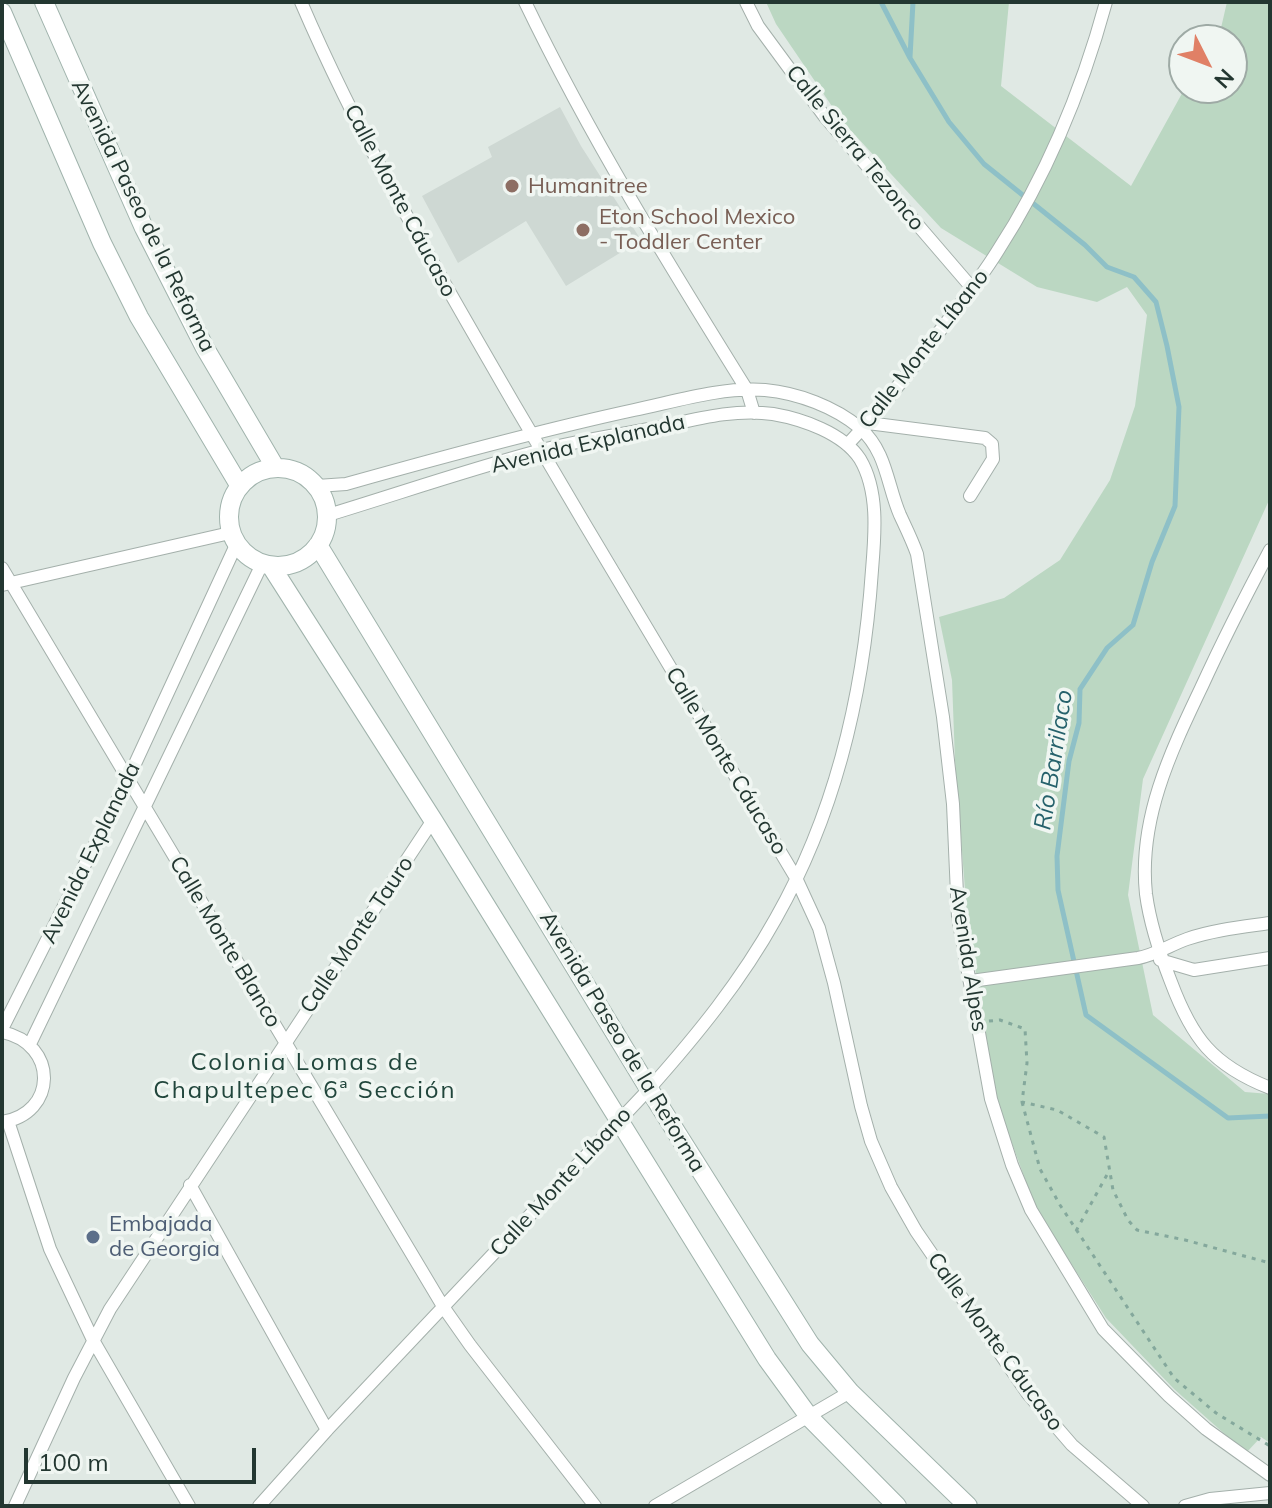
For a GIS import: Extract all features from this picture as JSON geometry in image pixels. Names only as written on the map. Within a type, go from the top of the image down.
[{"type":"main road","points":[[2,9],[16,2]]},
{"type":"main road","name":"Avenida Paseo de la Reforma","points":[[44,2],[144,228],[205,348],[275,467]]},
{"type":"main road","name":"Avenida Paseo de la Reforma","points":[[2,9],[102,243],[139,317],[239,485]]},
{"type":"main road","points":[[275,467],[306,475],[325,500],[328,515],[318,545],[305,558],[289,565],[267,565],[248,557],[233,539],[229,508],[239,485],[249,476],[275,467]]},
{"type":"main road","name":"Avenida Paseo de la Reforma","points":[[318,545],[649,1089],[802,1333],[850,1392],[968,1506]]},
{"type":"main road","name":"Avenida Paseo de la Reforma","points":[[267,565],[433,820],[767,1359],[810,1418],[897,1506]]},
{"type":"street","name":"Calle Monte Cáucaso","points":[[301,2],[386,180],[541,450],[796,878],[819,928],[861,1106],[871,1141],[891,1187],[916,1231],[1028,1394],[1072,1445],[1143,1506]]},
{"type":"street","points":[[525,2],[606,160],[747,390],[754,413]]},
{"type":"street","name":"Calle Sierra Tezonco","points":[[746,2],[758,26],[825,117],[972,288]]},
{"type":"street","name":"Calle Monte Líbano","points":[[259,1506],[694,1038],[732,988],[777,916],[834,785],[848,732],[870,609],[874,514],[868,478],[848,444],[972,288],[1026,204],[1067,119],[1106,2]]},
{"type":"street","name":"Avenida Explanada","points":[[317,486],[346,484],[531,432],[703,396],[747,390]]},
{"type":"street","name":"Avenida Alpes","points":[[747,390],[769,391],[810,401],[865,426],[885,465],[900,514],[909,529],[917,554],[943,717],[953,804],[958,917],[991,1099],[1012,1165],[1031,1210],[1103,1329],[1206,1429],[1270,1475]]},
{"type":"street","name":"Avenida Explanada","points":[[328,515],[541,450],[710,417],[774,414],[827,432],[848,444]]},
{"type":"street","points":[[865,426],[985,438],[992,444],[993,459],[970,496]]},
{"type":"street","points":[[874,514],[900,514]]},
{"type":"street","name":"Avenida Explanada","points":[[2,1030],[128,779],[233,539]]},
{"type":"street","points":[[6,584],[233,539]]},
{"type":"street","points":[[1270,550],[1177,738],[1153,804],[1148,835],[1146,893],[1153,956],[1194,1035],[1231,1069],[1270,1088]]},
{"type":"street","name":"Avenida Explanada","points":[[30,1044],[267,565]]},
{"type":"street","name":"Calle Monte Blanco","points":[[2,568],[6,584],[146,808],[444,1308],[595,1506]]},
{"type":"street","name":"Calle Monte Tauro","points":[[15,1506],[93,1340],[190,1185],[433,820]]},
{"type":"street","points":[[971,981],[1153,956],[1189,939],[1222,930],[1270,923]]},
{"type":"street","points":[[1153,956],[1194,970],[1270,958]]},
{"type":"street","points":[[2,1030],[30,1044],[39,1055],[43,1068],[44,1082],[32,1108],[5,1122],[50,1249],[93,1340],[189,1506]]},
{"type":"street","points":[[190,1185],[327,1430]]},
{"type":"street","points":[[655,1506],[850,1392]]},
{"type":"street","points":[[1185,1506],[1210,1499],[1270,1493]]},
{"type":"path","points":[[977,1022],[1000,1020],[1025,1029],[1027,1063],[1022,1102],[1040,1169],[1076,1232],[1174,1378],[1216,1413],[1270,1446]]},
{"type":"path","points":[[1022,1102],[1057,1110],[1104,1137],[1116,1200],[1137,1230],[1270,1263]]},
{"type":"path","points":[[1076,1232],[1109,1171]]},
{"type":"shaded area","name":"Humanitree","points":[[560,107],[641,240],[566,286],[526,221],[458,263],[422,196],[492,157],[488,147]]},
{"type":"green space","points":[[766,2],[1009,2],[1001,86],[1131,186],[1176,104],[1248,104],[1248,24],[1222,24],[1227,2],[1270,2],[1270,498],[1143,779],[1128,895],[1153,1015],[1245,1092],[1270,1094],[1270,1443],[1261,1437],[1246,1453],[1174,1389],[1106,1318],[1036,1209],[995,1097],[967,915],[952,680],[939,617],[1004,598],[1060,560],[1110,480],[1135,406],[1147,315],[1127,287],[1097,302],[1037,287],[941,228],[842,121],[776,24]]},
{"type":"waterway","name":"Río Barrilaco","points":[[881,2],[949,122],[984,164],[1085,245],[1107,267],[1134,277],[1156,302],[1179,407],[1175,506],[1152,562],[1133,625],[1107,648],[1080,689],[1079,723],[1069,761],[1057,856],[1058,890],[1086,1015],[1228,1118],[1270,1116]]},
{"type":"waterway","points":[[910,57],[913,2]]},
{"type":"place","name":"Humanitree","points":[[512,186]]},
{"type":"place","name":"Eton School Mexico - Toddler Center","points":[[583,230]]},
{"type":"place","name":"Embajada de Georgia","points":[[93,1237]]},
{"type":"district","name":"Colonia Lomas de Chapultepec 6ª Sección","points":[[305,1077]]}]
